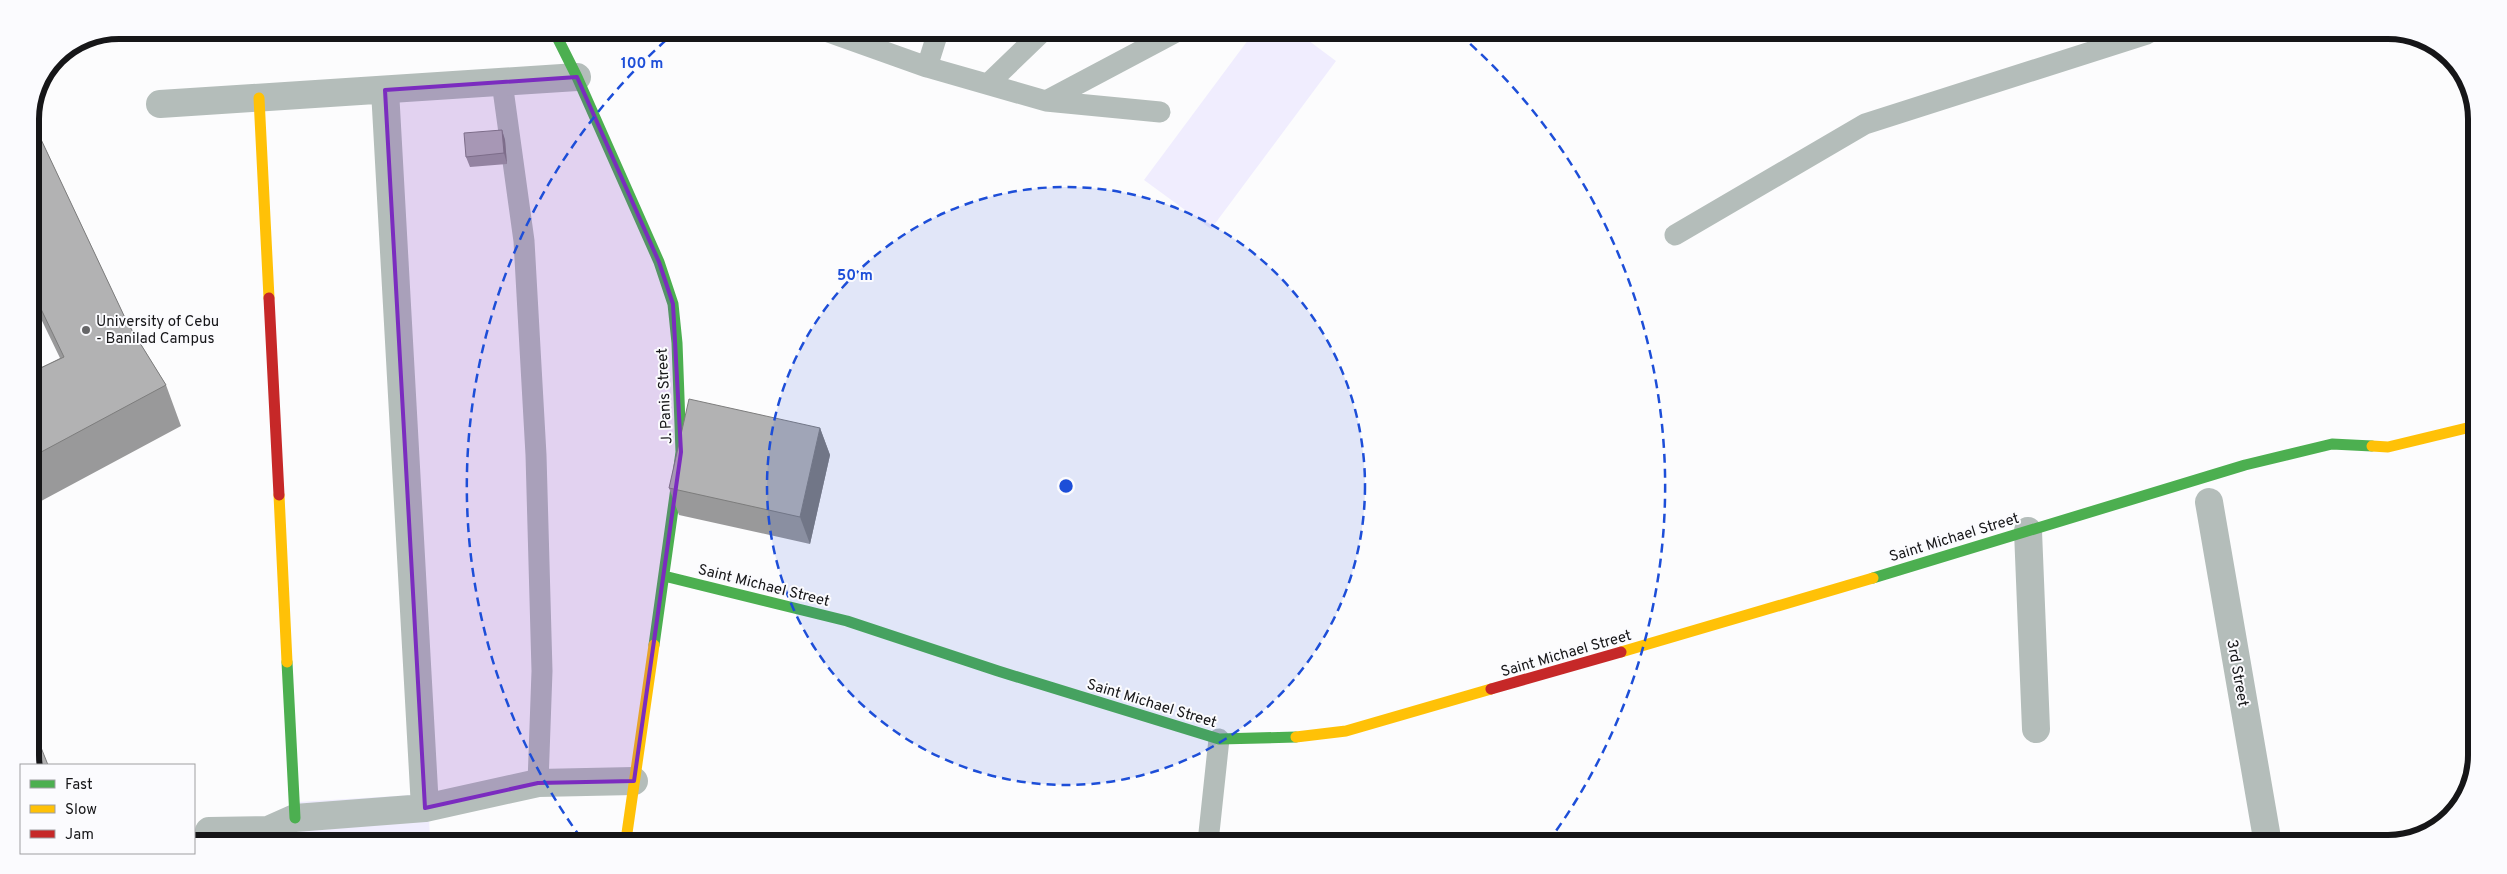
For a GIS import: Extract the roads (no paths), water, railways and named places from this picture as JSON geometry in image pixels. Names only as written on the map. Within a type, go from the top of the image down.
[{"type":"street","name":"J. Panis Street","points":[[558,39],[577,77],[659,262],[673,304],[681,401],[681,452],[627,835]]},
{"type":"street","points":[[160,104],[577,77]]},
{"type":"street","points":[[385,90],[425,808]]},
{"type":"street","points":[[259,98],[295,818]]},
{"type":"street","name":"Saint Michael Street","points":[[664,576],[847,621],[998,671],[1219,739],[1304,737],[1346,730],[1727,622],[2245,465],[2332,444],[2388,447],[2468,428]]},
{"type":"street","name":"3rd Street","points":[[2209,502],[2266,835]]},
{"type":"street","points":[[2028,531],[2036,729]]},
{"type":"street","points":[[204,834],[268,830],[295,818],[425,808],[538,783],[634,781]]},
{"type":"lane","points":[[849,39],[927,66],[1046,101],[1160,112]]},
{"type":"lane","points":[[927,66],[936,39]]},
{"type":"lane","points":[[988,84],[1035,39]]},
{"type":"lane","points":[[1046,101],[1163,39]]},
{"type":"lane","points":[[1675,235],[1864,124],[2131,39]]},
{"type":"lane","points":[[502,82],[524,241],[536,456],[542,671],[538,783]]},
{"type":"lane","points":[[1209,835],[1219,739]]},
{"type":"place","name":"University of Cebu - Banilad Campus","points":[[86,330]]}]
